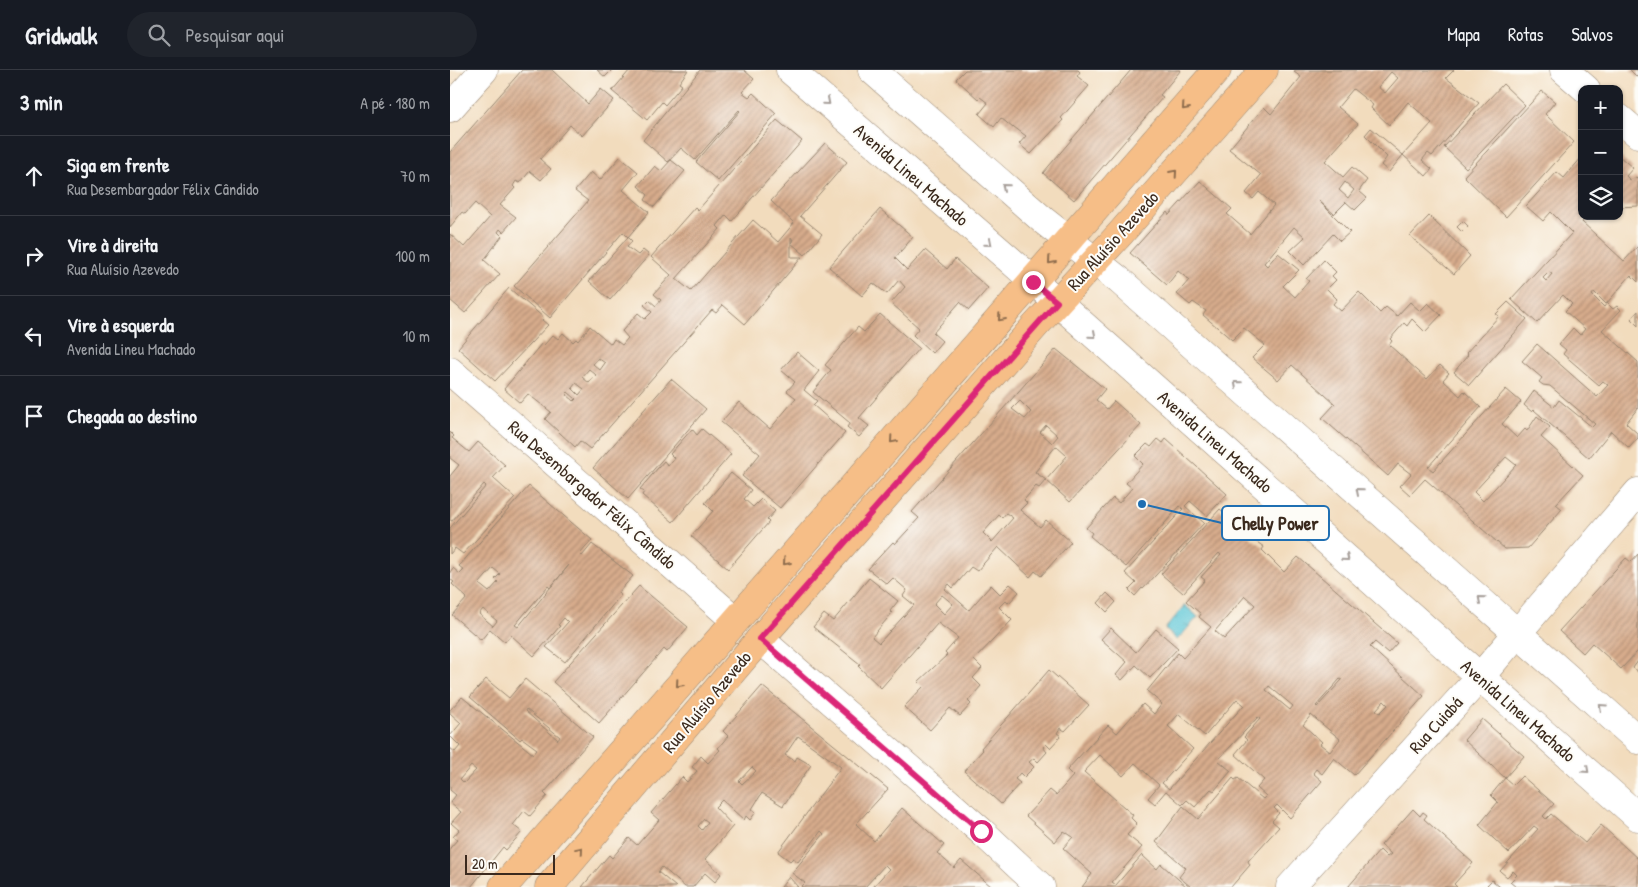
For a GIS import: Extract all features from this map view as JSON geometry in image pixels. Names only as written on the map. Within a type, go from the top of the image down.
[{"type":"main road","name":"Rua Aluísio Azevedo","points":[[503,887],[1217,70]]},
{"type":"main road","name":"Rua Aluísio Azevedo","points":[[549,887],[760,639],[1264,70]]},
{"type":"street","points":[[450,108],[484,70]]},
{"type":"street","name":"Avenida Lineu Machado","points":[[790,70],[1057,302],[1638,816]]},
{"type":"street","points":[[872,70],[1069,241],[1095,261],[1518,632],[1638,740]]},
{"type":"street","points":[[1564,70],[1581,85]]},
{"type":"street","points":[[1623,121],[1638,134]]},
{"type":"street","name":"Rua Desembargador Félix Cândido","points":[[450,371],[735,620]]},
{"type":"street","name":"Rua Cuiabá","points":[[1290,887],[1480,677],[1638,492]]},
{"type":"street","points":[[760,639],[981,831],[1041,887]]},
{"type":"water","points":[[1185,605],[1198,617],[1177,640],[1165,629]]},
{"type":"building","points":[[522,70],[552,70],[588,104],[601,89],[614,100],[582,136],[570,125],[540,159],[551,169],[541,180],[530,171],[520,183],[516,181],[513,186],[515,188],[500,205],[516,217],[503,232],[500,229],[498,232],[502,236],[484,260],[500,274],[465,313],[450,300],[450,234],[464,247],[490,217],[475,203],[465,214],[462,212],[450,227],[450,152]]},
{"type":"building","points":[[597,70],[612,70],[605,77]]},
{"type":"building","points":[[630,70],[688,70],[679,83],[682,85],[665,105],[662,102],[647,120],[612,91]]},
{"type":"building","points":[[700,70],[744,70],[754,79],[742,92],[749,97],[753,93],[776,114],[718,181],[696,162],[739,110],[695,160],[681,148],[668,162],[643,140]]},
{"type":"building","points":[[965,70],[1078,70],[1080,72],[1077,76],[1089,86],[1061,118],[1063,120],[1031,154],[1019,144],[1026,136],[1001,118],[994,127],[979,114],[988,103],[980,97],[978,99],[956,79]]},
{"type":"building","points":[[1131,70],[1181,70],[1160,95],[1163,97],[1074,200],[1043,173]]},
{"type":"building","points":[[1295,70],[1454,70],[1446,78],[1479,103],[1432,156],[1428,153],[1422,160],[1432,169],[1426,176],[1403,155],[1432,123],[1408,102],[1389,125],[1371,108],[1373,105],[1353,89],[1338,107],[1358,124],[1325,161],[1343,177],[1352,167],[1367,180],[1359,191],[1367,198],[1355,210],[1346,202],[1334,214],[1318,200],[1350,232],[1340,241],[1333,234],[1304,265],[1290,251],[1305,237],[1294,227],[1264,263],[1267,266],[1278,253],[1299,270],[1283,286],[1295,297],[1309,281],[1306,279],[1324,260],[1336,272],[1332,276],[1336,280],[1327,289],[1337,299],[1333,304],[1341,311],[1359,292],[1380,313],[1386,307],[1397,316],[1410,302],[1420,311],[1428,303],[1441,315],[1425,332],[1412,319],[1407,326],[1404,323],[1390,339],[1392,341],[1389,345],[1427,379],[1440,365],[1449,373],[1443,380],[1460,396],[1464,391],[1481,407],[1428,467],[1433,471],[1506,389],[1521,402],[1502,424],[1517,438],[1525,429],[1527,431],[1537,416],[1550,427],[1541,437],[1583,475],[1556,504],[1562,509],[1528,548],[1505,549],[1425,479],[1410,495],[1400,486],[1411,474],[1398,464],[1388,476],[1322,418],[1335,404],[1292,365],[1278,380],[1252,358],[1265,345],[1244,328],[1232,340],[1203,315],[1206,311],[1193,302],[1190,305],[1177,294],[1189,280],[1178,271],[1167,285],[1130,253],[1167,212],[1169,215],[1200,181],[1232,209],[1227,214],[1250,234],[1274,205],[1259,192],[1253,199],[1246,193],[1261,175],[1229,149],[1264,107],[1271,114],[1301,77],[1294,72]],"holes":[[[1391,72],[1398,78],[1385,93],[1378,87]],[[1345,182],[1354,190],[1348,198],[1339,190]],[[1506,457],[1516,465],[1483,501],[1474,492]]]},
{"type":"building","points":[[1630,70],[1638,70],[1638,78]]},
{"type":"building","points":[[1503,84],[1525,105],[1466,168],[1444,147]]},
{"type":"building","points":[[1542,91],[1555,102],[1545,114],[1574,142],[1506,217],[1464,176]]},
{"type":"building","points":[[777,120],[802,141],[732,221],[726,215],[717,226],[720,229],[676,279],[691,291],[753,220],[778,242],[794,223],[771,201],[825,143],[847,162],[800,216],[822,234],[805,255],[791,243],[791,257],[802,257],[745,324],[723,305],[716,313],[712,310],[590,449],[580,441],[575,447],[545,419],[551,412],[528,394],[520,403],[504,389],[542,343],[544,345],[553,335],[558,339],[563,333],[573,342],[576,339],[578,341],[590,326],[611,344],[614,339],[622,345],[628,338],[622,331],[638,313],[645,319],[652,312],[644,305],[649,300],[656,306],[661,300],[654,294],[671,275],[651,257],[695,207],[698,210]],"holes":[[[598,358],[605,363],[600,370],[593,364]],[[589,369],[596,375],[589,383],[582,377]],[[576,383],[584,389],[579,395],[572,388]],[[568,392],[576,399],[574,401],[566,394]]]},
{"type":"building","points":[[1371,128],[1403,155],[1389,172],[1381,165],[1387,157],[1365,135]]},
{"type":"building","points":[[620,157],[638,172],[623,190],[649,212],[628,237],[623,232],[550,318],[514,286],[588,201],[575,191],[591,172],[600,180]]},
{"type":"building","points":[[1623,159],[1633,168],[1626,176],[1630,180],[1636,177],[1638,179],[1638,206],[1623,207]]},
{"type":"building","points":[[671,160],[685,171],[654,207],[645,200],[648,195],[638,186],[655,166],[661,171]]},
{"type":"building","points":[[1578,162],[1578,220],[1584,220],[1582,222],[1624,261],[1638,246],[1638,282],[1631,275],[1606,304],[1594,292],[1592,295],[1604,307],[1607,303],[1613,309],[1617,306],[1621,310],[1602,330],[1638,362],[1638,408],[1626,423],[1638,434],[1638,438],[1629,448],[1611,431],[1589,458],[1534,410],[1532,412],[1524,405],[1534,391],[1554,407],[1559,400],[1592,427],[1595,424],[1550,386],[1539,382],[1542,378],[1522,361],[1537,344],[1597,397],[1608,385],[1603,381],[1599,385],[1563,354],[1566,350],[1559,344],[1573,328],[1580,335],[1585,329],[1565,311],[1572,304],[1563,295],[1537,323],[1511,299],[1572,233],[1551,212],[1543,221],[1526,206],[1557,172],[1564,178]],"holes":[[[1549,272],[1552,274],[1546,281],[1543,278]]]},
{"type":"building","points":[[880,209],[913,237],[895,258],[907,270],[925,250],[947,269],[955,259],[988,288],[969,310],[960,302],[933,333],[942,341],[932,353],[913,335],[919,328],[891,303],[905,287],[899,280],[887,294],[873,283],[862,296],[829,267]]},
{"type":"building","points":[[1429,216],[1470,256],[1454,274],[1410,236]]},
{"type":"building","points":[[1463,221],[1468,226],[1462,232],[1457,227]]},
{"type":"building","points":[[628,237],[632,241],[627,247],[638,255],[643,250],[649,255],[610,300],[589,281]]},
{"type":"building","points":[[509,288],[544,318],[542,320],[548,325],[495,381],[458,348]]},
{"type":"building","points":[[1508,302],[1527,319],[1469,385],[1454,372],[1468,355],[1466,353],[1499,316],[1496,314]]},
{"type":"building","points":[[1638,311],[1638,326],[1631,319]]},
{"type":"building","points":[[880,314],[919,348],[859,418],[869,426],[859,437],[847,427],[850,423],[813,392],[831,370],[825,365],[858,327],[864,332]]},
{"type":"building","points":[[1056,349],[1105,389],[1096,400],[1107,409],[1114,401],[1141,425],[1070,502],[1046,480],[1039,488],[1036,486],[1024,500],[1027,503],[1020,510],[1040,527],[1046,520],[1071,542],[1041,576],[1035,571],[1030,577],[998,547],[977,571],[971,567],[953,588],[949,584],[945,589],[969,610],[991,585],[1000,594],[1010,584],[1019,592],[1009,603],[1006,600],[999,607],[1012,620],[974,660],[982,668],[973,678],[981,686],[968,701],[971,704],[960,716],[950,708],[930,730],[904,707],[923,687],[918,682],[947,655],[945,653],[958,638],[938,623],[881,688],[858,666],[860,664],[813,627],[824,614],[833,621],[869,578],[898,601],[890,611],[892,613],[872,637],[879,643],[914,605],[903,596],[907,590],[893,578],[887,584],[868,569],[919,518],[912,512]],"holes":[[[1020,401],[1031,412],[1025,419],[1012,409]],[[1046,425],[1058,436],[1052,443],[1040,432]],[[1056,446],[1067,456],[1046,480],[1035,472]],[[1006,513],[1013,518],[992,542],[983,533],[999,515],[1002,518]],[[942,595],[953,604],[944,614],[934,604]]]},
{"type":"building","points":[[797,352],[819,371],[804,390],[817,401],[813,405],[845,433],[780,508],[742,476],[760,454],[721,422],[739,402],[770,429],[796,398],[787,391],[795,382],[781,370]]},
{"type":"building","points":[[671,379],[706,409],[628,499],[593,468]]},
{"type":"building","points":[[692,429],[697,435],[702,429],[731,454],[673,522],[642,495],[644,492],[640,489],[664,461],[668,466],[674,458],[670,454]]},
{"type":"building","points":[[450,432],[454,436],[452,438],[469,452],[478,442],[505,465],[493,478],[515,498],[463,554],[455,548],[450,554],[450,528],[486,486],[484,484],[452,521],[450,520],[450,476],[459,465],[450,458]]},
{"type":"building","points":[[1158,439],[1163,443],[1166,439],[1227,494],[1207,516],[1190,501],[1185,506],[1204,523],[1135,596],[1129,590],[1136,583],[1125,573],[1183,509],[1180,506],[1126,567],[1090,536],[1092,533],[1086,528],[1113,498],[1119,503],[1132,488],[1126,483],[1143,464],[1135,456],[1147,444],[1151,447]]},
{"type":"building","points":[[731,473],[751,490],[744,499],[753,507],[761,499],[775,511],[767,520],[769,522],[728,569],[691,536],[713,511],[705,503]]},
{"type":"building","points":[[529,486],[592,540],[580,554],[582,556],[592,544],[633,576],[618,593],[621,595],[565,662],[546,647],[568,622],[564,618],[558,625],[560,626],[534,656],[511,635],[505,642],[490,629],[481,640],[452,615],[467,598],[452,584],[454,582],[450,579],[450,572],[453,568],[460,574],[464,570],[459,566]],"holes":[[[569,565],[518,627],[515,625],[548,586],[550,588]],[[493,568],[500,574],[495,579],[498,582],[489,592],[479,584]],[[483,609],[497,621],[493,626],[479,614]]]},
{"type":"building","points":[[1220,509],[1243,529],[1241,531],[1264,547],[1262,550],[1284,572],[1298,557],[1397,643],[1388,653],[1375,642],[1370,647],[1424,696],[1354,775],[1334,758],[1322,774],[1316,769],[1313,773],[1322,781],[1290,818],[1277,805],[1274,808],[1279,813],[1272,821],[1279,827],[1248,861],[1250,865],[1231,887],[1191,887],[1179,877],[1186,868],[1156,842],[1183,806],[1198,819],[1233,778],[1235,780],[1238,778],[1263,799],[1266,796],[1257,788],[1264,780],[1235,754],[1247,740],[1244,737],[1260,719],[1258,717],[1218,760],[1231,771],[1214,791],[1211,789],[1195,807],[1187,800],[1182,805],[1166,791],[1155,804],[1148,798],[1159,785],[1135,763],[1123,776],[1100,755],[1084,772],[1133,815],[1131,818],[1137,824],[1127,835],[1142,847],[1112,882],[1116,885],[1142,855],[1157,869],[1161,864],[1187,887],[1082,887],[1092,874],[1063,848],[1073,837],[1064,831],[1055,842],[1026,816],[1050,790],[1056,795],[1073,776],[1067,770],[1108,725],[1117,733],[1143,704],[1154,714],[1162,704],[1147,691],[1178,653],[1183,658],[1211,627],[1199,617],[1201,614],[1186,601],[1205,580],[1201,577],[1221,555],[1219,553],[1183,593],[1161,574]],"holes":[[[1245,596],[1255,605],[1224,639],[1215,631]],[[1340,679],[1342,680],[1317,707]],[[1269,686],[1293,706],[1290,710],[1266,690]],[[1237,699],[1244,705],[1169,789],[1162,783],[1193,749],[1168,726],[1179,714],[1205,736]],[[1384,701],[1388,705],[1380,713],[1376,710]],[[1311,715],[1340,739],[1330,752],[1320,744],[1322,742],[1303,725]]]},
{"type":"building","points":[[1638,554],[1638,651],[1621,669],[1592,643],[1583,653],[1559,631],[1626,558],[1631,562]]},
{"type":"building","points":[[639,586],[688,627],[667,652],[664,649],[599,723],[553,682]]},
{"type":"building","points":[[1107,593],[1116,602],[1107,612],[1098,603]]},
{"type":"building","points":[[1111,628],[1136,652],[1156,629],[1178,648],[1150,678],[1136,665],[1122,680],[1116,675],[1127,662],[1101,639]]},
{"type":"building","points":[[1638,661],[1638,672],[1633,668]]},
{"type":"building","points":[[1049,670],[1089,705],[1065,731],[1060,728],[1057,733],[1061,736],[1050,748],[1046,744],[1043,747],[1047,752],[1038,762],[1034,758],[1029,762],[1034,767],[1024,777],[1020,773],[1015,779],[1020,783],[1001,804],[964,771],[983,750],[981,748]]},
{"type":"building","points":[[486,679],[509,698],[525,679],[593,737],[544,793],[547,796],[530,816],[524,811],[513,825],[522,832],[506,850],[503,847],[471,887],[450,887],[450,848],[457,840],[453,837],[459,830],[451,823],[461,812],[450,803],[456,795],[450,790],[450,748],[455,752],[460,746],[450,736],[461,723],[450,713],[450,710],[462,697],[533,754],[537,749],[522,738],[520,740],[470,697]],"holes":[[[526,709],[560,737],[558,740],[525,711]],[[471,766],[476,770],[464,783],[460,779]]]},
{"type":"building","points":[[762,686],[888,789],[856,824],[874,841],[902,808],[944,845],[937,853],[954,868],[961,860],[992,887],[873,887],[889,869],[885,865],[865,887],[801,887],[805,883],[792,873],[824,834],[821,831],[798,862],[793,858],[790,861],[778,852],[841,767],[798,736],[785,755],[795,761],[797,757],[811,765],[783,806],[762,793],[752,809],[756,812],[750,820],[746,816],[744,820],[722,800],[715,807],[733,826],[705,859],[721,874],[715,882],[705,873],[693,887],[685,887],[662,867],[658,872],[676,887],[582,887],[609,855],[612,858],[629,838],[637,845],[659,820],[651,813],[682,777],[687,782],[697,771],[692,767],[701,756],[708,763],[720,750],[718,748],[728,736],[723,731]],"holes":[[[752,767],[756,771],[742,784],[739,781]],[[704,819],[708,822],[702,830],[698,826]]]},
{"type":"building","points":[[1482,719],[1524,756],[1505,778],[1464,740]]},
{"type":"building","points":[[1522,776],[1554,804],[1543,816],[1546,819],[1551,814],[1585,843],[1601,825],[1638,859],[1638,887],[1516,887],[1510,882],[1517,875],[1513,871],[1507,877],[1500,871],[1538,829],[1534,826],[1509,853],[1479,825],[1498,802],[1491,795],[1505,778],[1513,785]]},
{"type":"building","points":[[1413,809],[1420,816],[1423,812],[1427,815],[1424,819],[1473,863],[1454,884],[1457,887],[1348,887],[1380,850],[1387,857],[1391,854],[1381,845]]},
{"type":"building","points":[[789,877],[798,887],[781,887]]},
{"type":"building","points":[[1492,880],[1500,887],[1490,887],[1487,885]]},
{"type":"place","name":"Chelly Power","points":[[1142,504]]},
{"type":"route","points":[[981,831],[760,639],[1057,302],[1033,282]]}]
